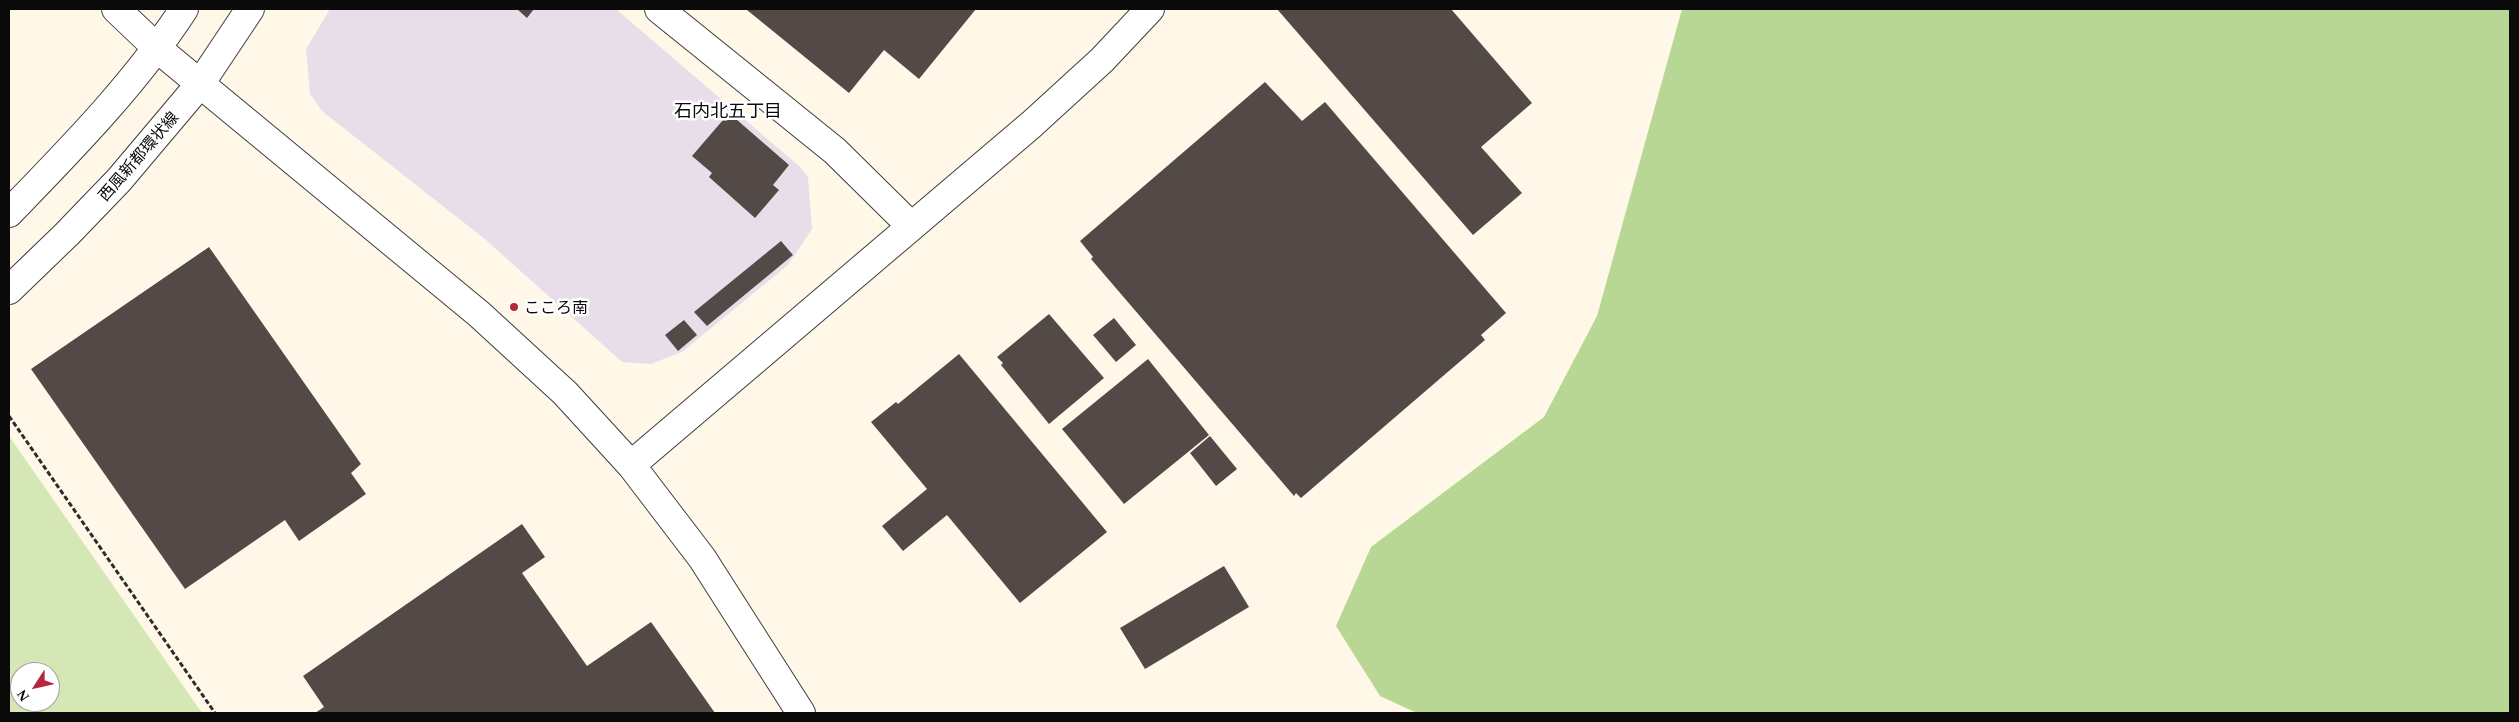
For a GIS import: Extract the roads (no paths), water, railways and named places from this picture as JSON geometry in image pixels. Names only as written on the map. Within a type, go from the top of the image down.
[{"type":"street","points":[[116,9],[158,49],[479,314],[565,393],[631,465],[702,558],[801,713]]},
{"type":"street","points":[[9,213],[81,139],[158,49],[184,9]]},
{"type":"street","name":"西風新都環状線","points":[[9,290],[67,234],[112,186],[200,84],[250,9]]},
{"type":"street","points":[[658,9],[835,151],[911,226]]},
{"type":"street","points":[[631,465],[1032,124],[1096,66],[1150,9]]},
{"type":"place","name":"こころ南","points":[[514,307]]},
{"type":"district","name":"石内北五丁目","points":[[728,110]]}]
